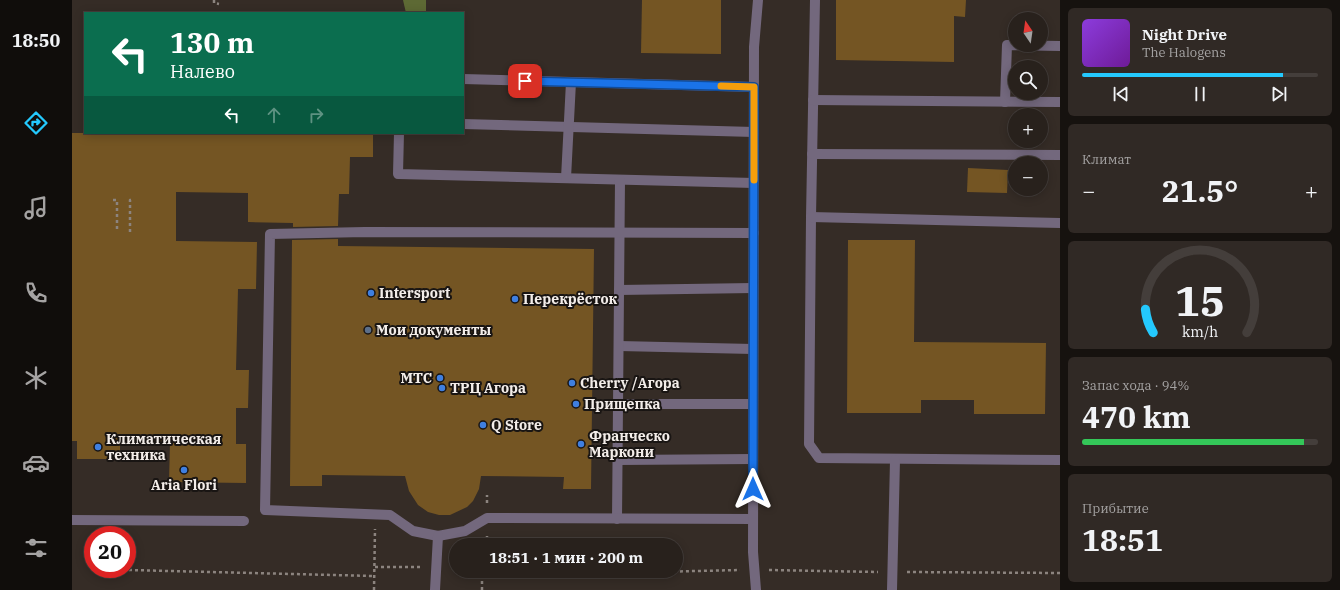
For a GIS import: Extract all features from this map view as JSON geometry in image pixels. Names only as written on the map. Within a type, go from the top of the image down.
[{"type":"lane","points":[[756,590],[753,552],[753,288],[754,47],[758,0]]},
{"type":"lane","points":[[815,0],[809,444],[819,458],[895,460],[1060,460]]},
{"type":"lane","points":[[1005,102],[1007,45],[1060,46]]},
{"type":"lane","points":[[464,79],[754,87]]},
{"type":"lane","points":[[566,178],[571,82]]},
{"type":"lane","points":[[813,100],[1060,102]]},
{"type":"lane","points":[[464,124],[754,132]]},
{"type":"lane","points":[[399,134],[398,174],[754,184]]},
{"type":"lane","points":[[812,154],[1060,155]]},
{"type":"lane","points":[[617,519],[620,180]]},
{"type":"lane","points":[[811,217],[1060,223]]},
{"type":"lane","points":[[753,518],[486,518],[465,531],[438,536],[412,531],[390,515],[265,510],[270,234],[365,232],[754,233]]},
{"type":"lane","points":[[619,290],[753,288]]},
{"type":"lane","points":[[618,346],[753,349]]},
{"type":"lane","points":[[618,404],[753,404]]},
{"type":"lane","points":[[618,460],[753,459]]},
{"type":"lane","points":[[892,590],[895,460]]},
{"type":"lane","points":[[72,520],[244,521]]},
{"type":"lane","points":[[435,590],[438,536]]},
{"type":"path","points":[[214,0],[214,3],[220,4]]},
{"type":"path","points":[[113,200],[118,200],[117,232]]},
{"type":"path","points":[[130,232],[130,200],[134,200]]},
{"type":"path","points":[[374,514],[374,590]]},
{"type":"path","points":[[375,566],[436,566]]},
{"type":"path","points":[[136,570],[374,576]]},
{"type":"path","points":[[482,578],[482,590]]},
{"type":"green space","points":[[403,0],[426,0],[426,12],[406,12]]},
{"type":"building","points":[[642,0],[721,0],[721,54],[641,53]]},
{"type":"building","points":[[836,0],[966,0],[965,17],[954,16],[954,62],[836,60]]},
{"type":"building","points":[[72,133],[373,134],[373,157],[350,157],[349,194],[339,194],[338,226],[293,227],[293,223],[248,222],[248,193],[176,192],[176,241],[257,242],[256,289],[238,289],[236,370],[249,370],[248,408],[236,408],[236,444],[246,444],[246,483],[169,482],[170,443],[120,442],[120,459],[77,459],[77,441],[72,441]]},
{"type":"building","points":[[968,168],[1008,170],[1007,193],[967,192]]},
{"type":"building","name":"ТРЦ Агора","points":[[338,239],[338,246],[594,249],[591,489],[563,489],[564,477],[481,476],[479,489],[473,501],[467,507],[450,515],[439,515],[428,512],[418,505],[409,491],[405,476],[322,475],[322,486],[290,486],[292,240]]},
{"type":"building","points":[[848,240],[915,240],[914,342],[1046,343],[1045,414],[974,414],[974,400],[921,400],[921,413],[847,413]]},
{"type":"slow traffic","points":[[721,86],[754,87],[754,180]]},
{"type":"place","name":"Intersport","points":[[371,293]]},
{"type":"place","name":"Перекрёсток","points":[[515,299]]},
{"type":"place","name":"Мои документы","points":[[368,330]]},
{"type":"place","name":"МТС","points":[[440,378]]},
{"type":"place","name":"Cherry /Агора","points":[[572,383]]},
{"type":"place","name":"ТРЦ Агора","points":[[442,388]]},
{"type":"place","name":"Прищепка","points":[[576,404]]},
{"type":"place","name":"Q Store","points":[[483,425]]},
{"type":"place","name":"Франческо Маркони","points":[[581,444]]},
{"type":"place","name":"Климатическая техника","points":[[98,447]]},
{"type":"place","name":"Aria Flori","points":[[184,470]]},
{"type":"route","points":[[525,81],[754,87],[753,489]]}]
